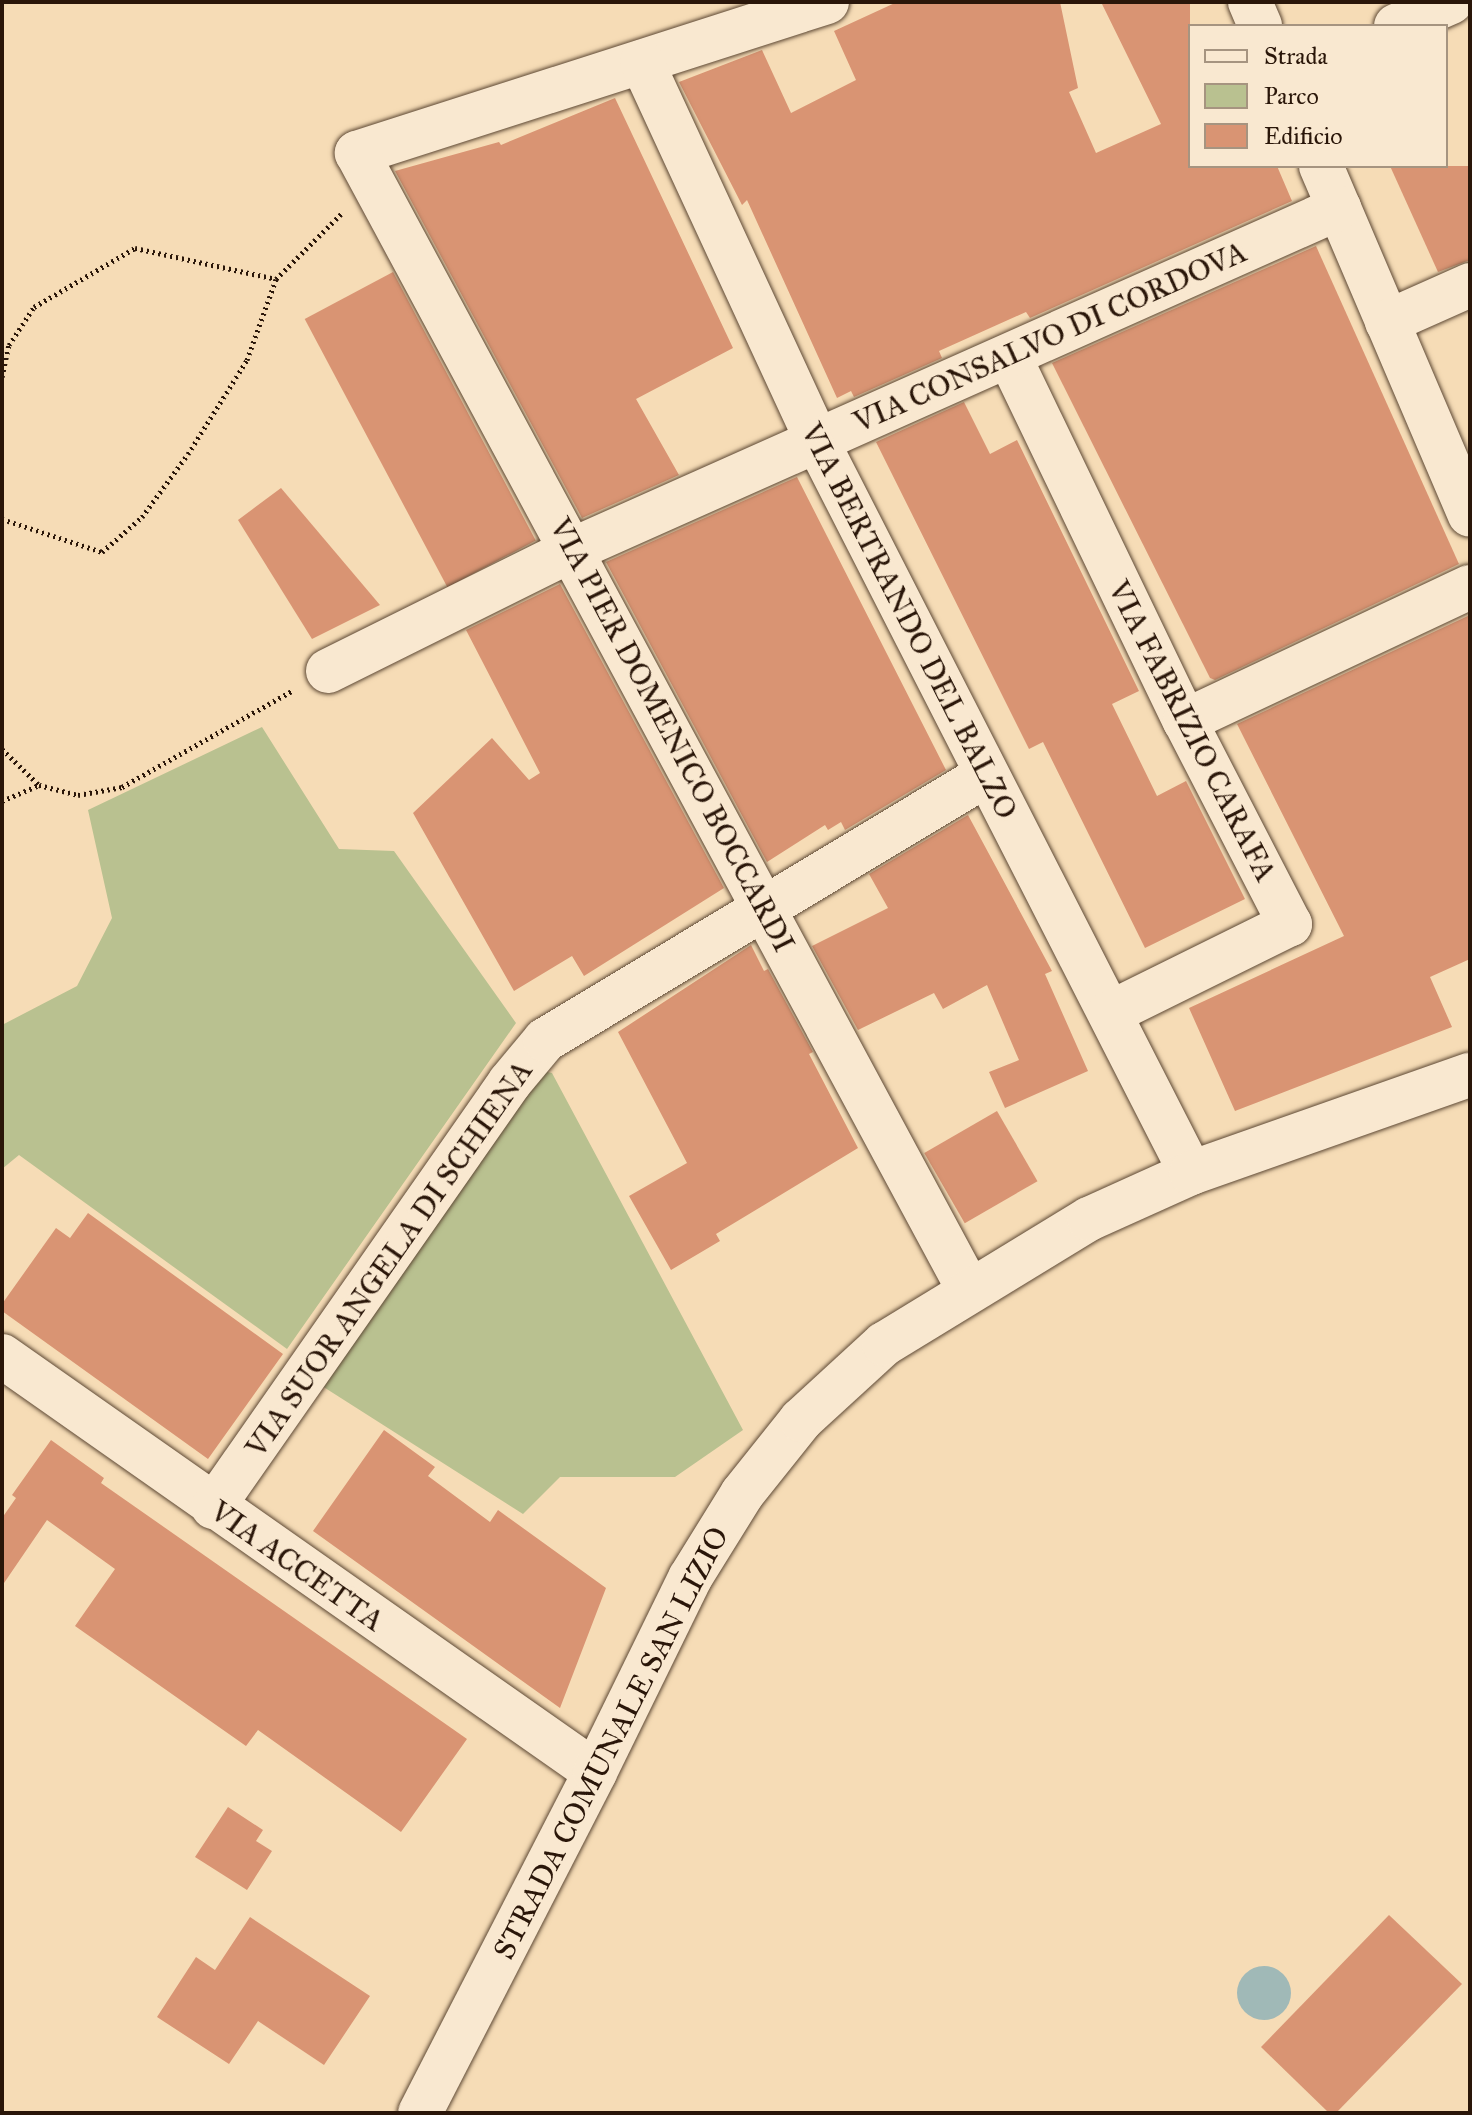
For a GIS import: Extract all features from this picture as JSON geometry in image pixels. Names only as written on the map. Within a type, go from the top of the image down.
[{"type":"street","points":[[642,62],[827,2]]},
{"type":"street","points":[[1250,2],[1259,24]]},
{"type":"street","points":[[1401,24],[1451,2]]},
{"type":"street","name":"VIA PIER DOMENICO BOCCARDI","points":[[642,62],[357,153],[969,1290]]},
{"type":"street","name":"VIA BERTRANDO DEL BALZO","points":[[642,62],[817,441],[1191,1173]]},
{"type":"street","points":[[1322,168],[1470,515]]},
{"type":"street","name":"VIA CONSALVO DI CORDOVA","points":[[328,671],[572,550],[1339,208]]},
{"type":"street","points":[[1387,322],[1470,285]]},
{"type":"street","name":"VIA FABRIZIO CARAFA","points":[[1009,356],[1185,721],[1290,924],[1110,1013]]},
{"type":"street","points":[[1185,721],[1470,587]]},
{"type":"street","name":"VIA SUOR ANGELA DI SCHIENA","points":[[213,1507],[510,1082],[545,1040],[986,775]]},
{"type":"street","name":"STRADA COMUNALE SAN LIZIO","points":[[420,2113],[595,1772],[690,1578],[742,1494],[801,1420],[884,1344],[1089,1219],[1191,1173],[1470,1075]]},
{"type":"street","name":"VIA ACCETTA","points":[[2,1356],[213,1507],[595,1772]]},
{"type":"path","points":[[2,519],[102,552],[142,517],[188,454],[247,360],[276,279],[374,181]]},
{"type":"path","points":[[2,377],[9,345],[34,307],[135,248],[276,279]]},
{"type":"path","points":[[2,749],[39,785],[78,795],[122,787],[328,671]]},
{"type":"path","points":[[2,801],[39,785]]},
{"type":"green space","points":[[262,727],[339,849],[394,851],[516,1023],[287,1349],[19,1155],[2,1169],[2,1025],[77,986],[112,918],[88,810]]},
{"type":"green space","points":[[542,1071],[552,1073],[743,1430],[675,1477],[560,1477],[523,1514],[322,1386]]},
{"type":"water","points":[[1264,1966],[1283,1974],[1291,1993],[1283,2012],[1264,2020],[1245,2012],[1237,1993],[1245,1974]]},
{"type":"building","points":[[897,2],[1060,2],[1078,88],[1069,92],[1096,153],[1161,124],[1101,2],[1190,2],[1188,168],[1278,168],[1292,201],[1030,318],[1026,312],[939,351],[942,358],[854,397],[851,391],[837,398],[747,200],[742,205],[679,82],[762,50],[791,113],[856,80],[834,31]]},
{"type":"building","points":[[615,98],[733,348],[636,399],[679,475],[582,518],[395,171],[499,142],[501,145]]},
{"type":"building","points":[[1470,166],[1470,260],[1438,272],[1391,168]]},
{"type":"building","points":[[1316,246],[1459,564],[1215,680],[1210,678],[1052,363]]},
{"type":"building","points":[[393,272],[536,540],[447,587],[305,319]]},
{"type":"building","points":[[964,402],[990,454],[1017,440],[1139,691],[1112,704],[1157,796],[1186,781],[1245,899],[1145,948],[1043,742],[1029,749],[876,442]]},
{"type":"building","points":[[797,477],[946,770],[845,830],[841,822],[828,830],[825,825],[767,862],[606,562]]},
{"type":"building","points":[[281,488],[380,605],[312,639],[238,520]]},
{"type":"building","points":[[560,584],[724,888],[584,976],[572,956],[514,991],[413,813],[492,738],[529,780],[540,773],[466,630]]},
{"type":"building","points":[[1470,615],[1470,959],[1430,977],[1452,1027],[1235,1111],[1189,1008],[1344,936],[1237,724]]},
{"type":"building","points":[[968,815],[1052,971],[1045,974],[1088,1071],[1005,1108],[989,1072],[1019,1060],[987,985],[943,1009],[934,993],[858,1030],[812,946],[888,908],[869,874]]},
{"type":"building","points":[[751,945],[764,971],[768,969],[813,1052],[809,1054],[858,1148],[716,1234],[720,1241],[671,1270],[629,1196],[687,1163],[618,1032]]},
{"type":"building","points":[[997,1111],[1038,1181],[965,1223],[924,1153]]},
{"type":"building","points":[[88,1213],[283,1354],[208,1459],[2,1311],[2,1304],[56,1228],[70,1238]]},
{"type":"building","points":[[384,1430],[435,1467],[428,1476],[490,1522],[498,1510],[606,1588],[560,1708],[313,1531]]},
{"type":"building","points":[[51,1440],[104,1478],[101,1483],[467,1739],[401,1832],[258,1730],[246,1746],[75,1626],[115,1569],[47,1520],[2,1586],[2,1518],[16,1498],[12,1495]]},
{"type":"building","points":[[228,1807],[263,1830],[256,1841],[272,1851],[247,1890],[195,1857]]},
{"type":"building","points":[[1389,1915],[1462,1984],[1336,2113],[1329,2113],[1261,2047]]},
{"type":"building","points":[[250,1917],[370,1996],[324,2065],[258,2021],[229,2064],[157,2017],[196,1957],[215,1970]]}]
